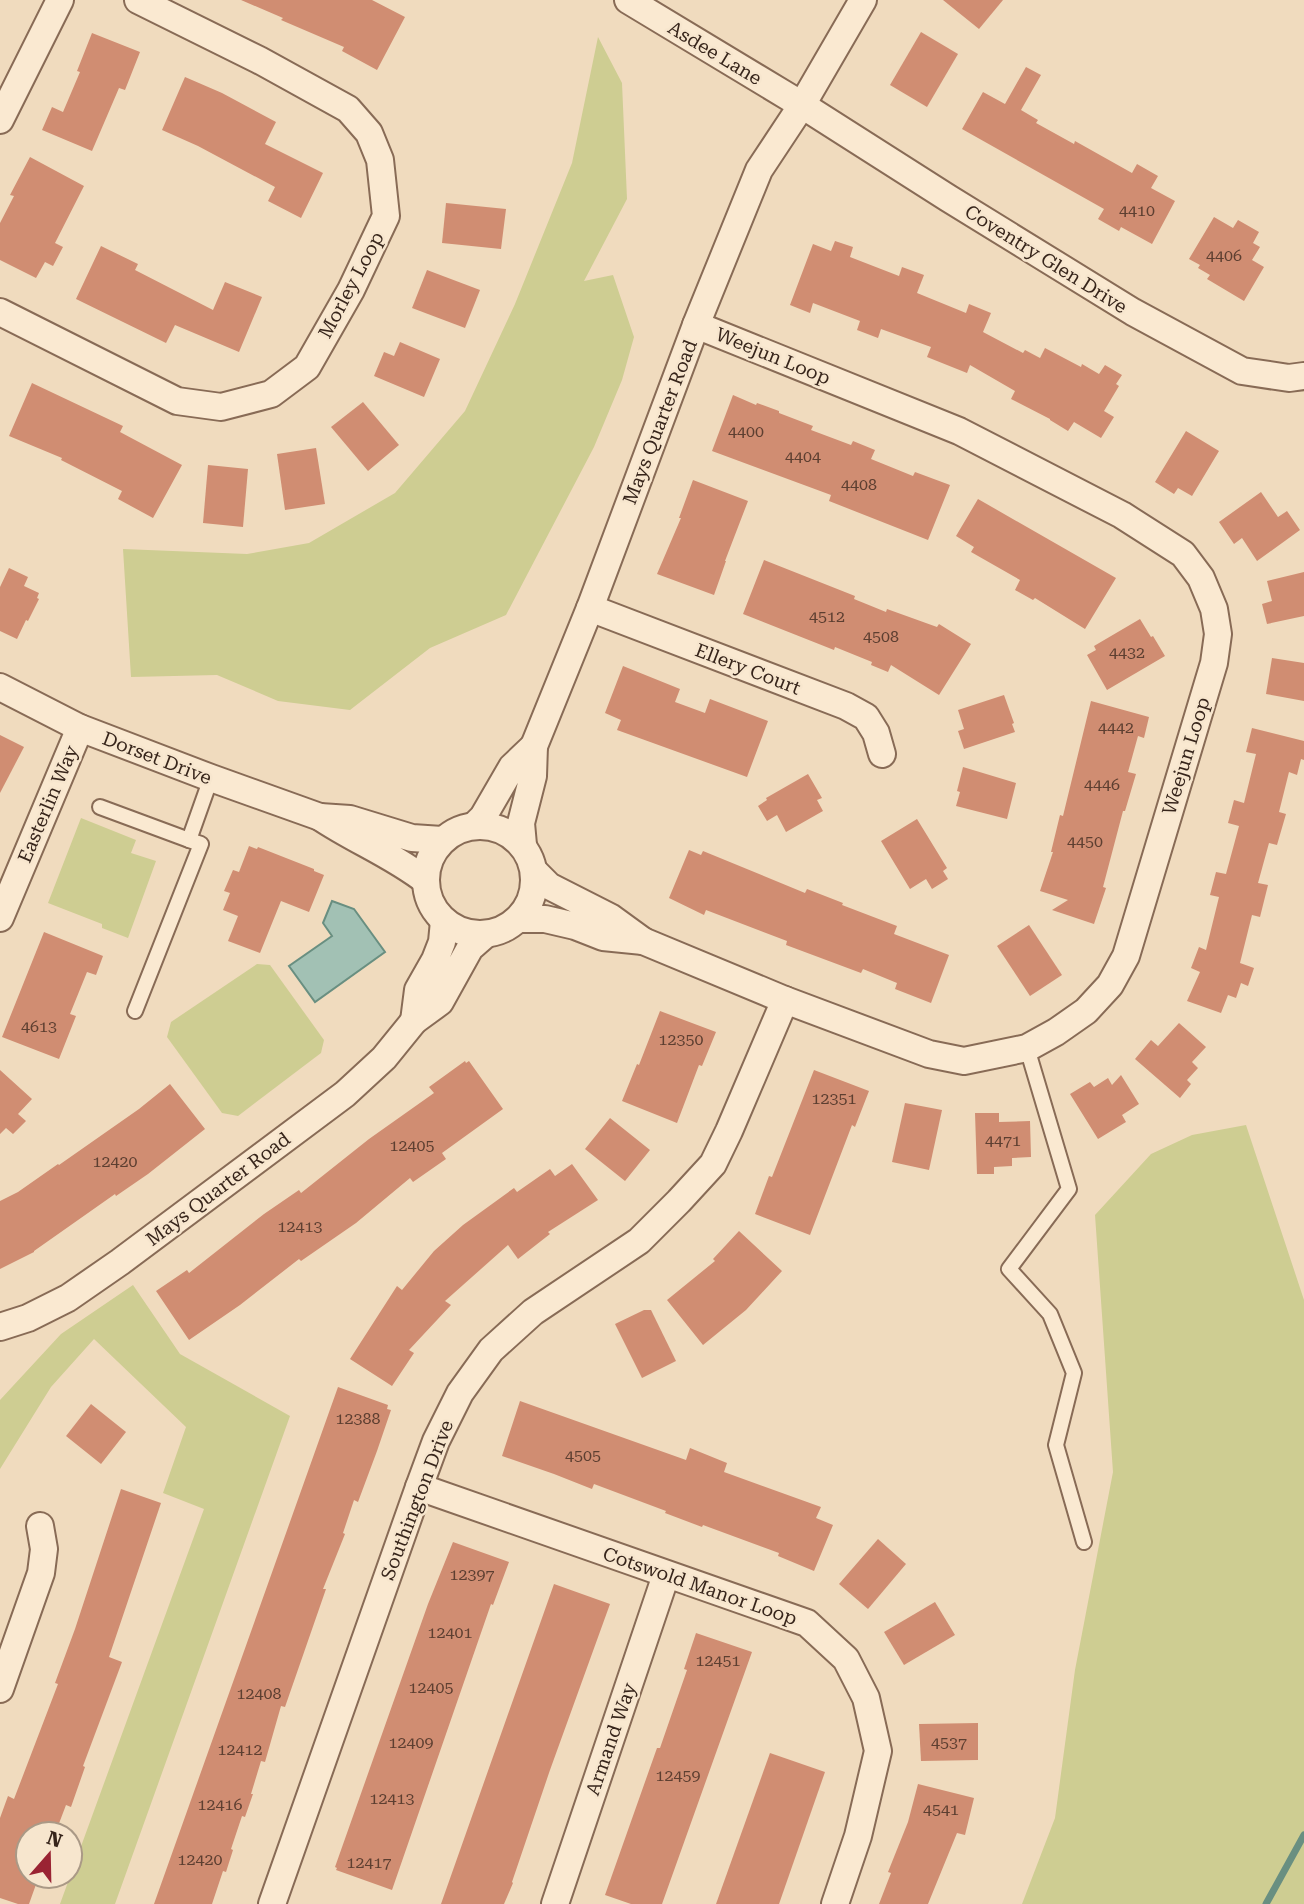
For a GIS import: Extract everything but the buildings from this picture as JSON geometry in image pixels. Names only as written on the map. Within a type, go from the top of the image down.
[{"type":"street","points":[[0,120],[60,0]]},
{"type":"street","name":"Morley Loop","points":[[0,312],[177,401],[221,407],[271,394],[307,367],[351,290],[386,216],[380,160],[369,133],[348,109],[259,60],[138,0]]},
{"type":"street","name":"Asdee Lane","points":[[628,0],[802,105]]},
{"type":"street","name":"Mays Quarter Road","points":[[534,871],[523,845],[521,823],[533,776],[534,746],[590,608],[696,325],[759,170],[802,105],[863,0]]},
{"type":"street","name":"Coventry Glen Drive","points":[[802,105],[1133,312],[1242,371],[1289,378],[1304,376]]},
{"type":"street","name":"Weejun Loop","points":[[534,871],[549,886],[610,917],[643,941],[785,1000],[929,1054],[964,1061],[1027,1048],[1086,1012],[1110,985],[1126,956],[1214,663],[1218,634],[1214,609],[1201,578],[1183,554],[1122,515],[959,431],[696,325]]},
{"type":"street","name":"Ellery Court","points":[[590,608],[846,706],[866,717],[876,733],[882,754]]},
{"type":"street","name":"Dorset Drive","points":[[0,687],[80,728],[320,817],[344,833],[405,865],[426,881]]},
{"type":"street","name":"Easterlin Way","points":[[0,918],[80,728]]},
{"type":"street","name":"Mays Quarter Road","points":[[475,825],[483,817],[512,767],[534,746]]},
{"type":"street","name":"Dorset Drive","points":[[320,817],[350,819],[412,838],[442,840]]},
{"type":"street","points":[[486,934],[457,929],[444,921],[428,896],[427,866],[442,840],[457,830],[475,825],[493,827],[509,833],[523,845]]},
{"type":"street","points":[[519,919],[532,897],[534,871]]},
{"type":"street","name":"Mays Quarter Road","points":[[0,1327],[28,1318],[68,1298],[345,1094],[384,1058],[414,1021],[440,1002],[470,948],[486,934],[498,931],[519,919]]},
{"type":"street","name":"Weejun Loop","points":[[519,919],[545,919],[575,926],[603,937],[643,941]]},
{"type":"street","name":"Mays Quarter Road","points":[[414,1021],[418,990],[442,942],[444,921]]},
{"type":"street","name":"Southington Drive","points":[[279,1902],[419,1487],[436,1441],[460,1393],[491,1350],[533,1312],[639,1241],[713,1164],[785,1000]]},
{"type":"street","name":"Cotswold Manor Loop","points":[[419,1487],[807,1623],[846,1659],[866,1698],[878,1751],[858,1836],[835,1904]]},
{"type":"street","points":[[0,1689],[41,1573],[44,1549],[40,1526]]},
{"type":"street","name":"Armand Way","points":[[555,1904],[666,1575]]},
{"type":"lane","points":[[189,840],[211,778]]},
{"type":"lane","points":[[100,807],[201,844],[135,1011]]},
{"type":"lane","points":[[1027,1048],[1069,1189],[1009,1269],[1050,1314],[1074,1373],[1056,1445],[1084,1542]]},
{"type":"shaded area","points":[[598,37],[622,83],[627,199],[584,281],[613,275],[634,337],[622,380],[594,447],[506,615],[430,648],[350,710],[278,701],[217,675],[131,677],[123,549],[247,554],[309,543],[395,493],[465,411],[515,304],[572,163]]},
{"type":"shaded area","points":[[81,818],[136,840],[131,853],[156,861],[128,938],[102,928],[102,924],[48,903]]},
{"type":"shaded area","points":[[332,901],[354,909],[385,952],[315,1002],[289,966],[332,936],[323,923]]},
{"type":"shaded area","points":[[257,964],[270,965],[324,1040],[321,1053],[238,1116],[222,1113],[167,1037],[171,1022]]},
{"type":"shaded area","points":[[1246,1125],[1304,1300],[1304,1904],[1022,1904],[1055,1818],[1075,1670],[1113,1472],[1095,1215],[1151,1154],[1192,1135]]},
{"type":"shaded area","points":[[133,1285],[180,1354],[290,1416],[115,1904],[60,1904],[65,1890],[84,1890],[84,1838],[204,1509],[163,1493],[186,1427],[94,1339],[51,1387],[0,1469],[0,1400],[61,1334]]},
{"type":"waterway","points":[[1266,1904],[1304,1835]]}]
